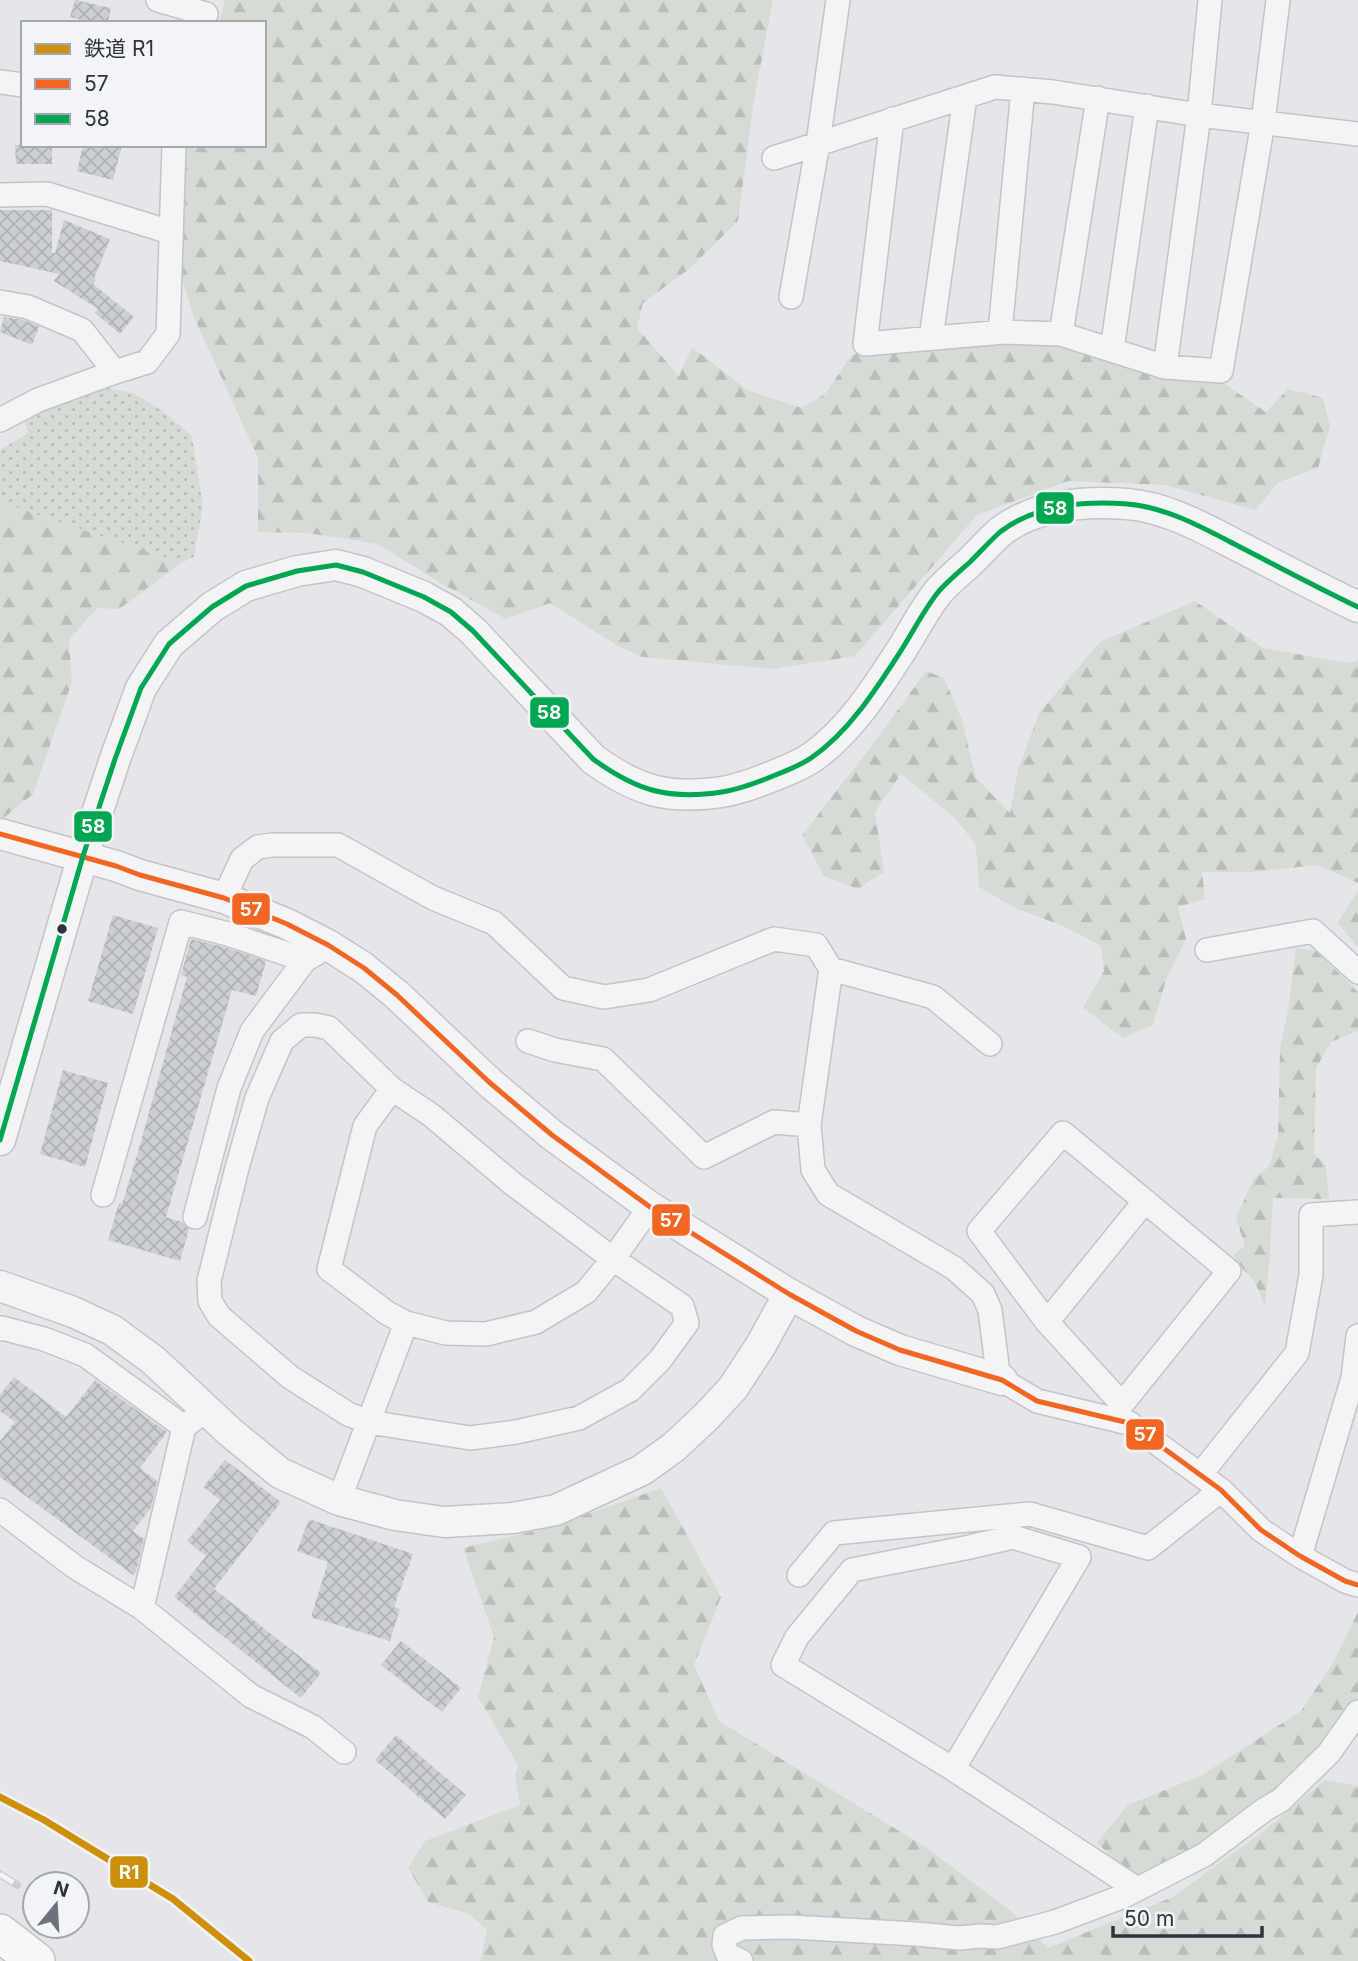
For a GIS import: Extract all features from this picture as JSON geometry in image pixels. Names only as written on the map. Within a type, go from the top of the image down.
[{"type":"main road","points":[[0,1933],[36,1961]]},
{"type":"street","points":[[158,0],[207,12]]},
{"type":"street","points":[[791,297],[818,143],[838,0]]},
{"type":"street","points":[[1165,367],[1199,115],[1210,0]]},
{"type":"street","points":[[892,119],[865,344],[1000,332],[1061,334],[1165,367],[1221,371],[1262,122],[1278,0]]},
{"type":"street","points":[[0,82],[21,85]]},
{"type":"street","points":[[774,158],[995,87],[1053,92],[1199,115],[1358,134]]},
{"type":"street","points":[[1000,332],[1023,89]]},
{"type":"street","points":[[931,338],[965,97]]},
{"type":"street","points":[[1061,334],[1098,98]]},
{"type":"street","points":[[1112,350],[1147,106]]},
{"type":"street","points":[[0,420],[37,400],[147,362],[168,334],[174,147]]},
{"type":"street","points":[[0,195],[47,194],[170,232]]},
{"type":"street","points":[[0,302],[28,307],[82,330],[115,372]]},
{"type":"street","points":[[0,1140],[83,856],[141,688],[169,644],[212,607],[246,586],[297,571],[336,565],[391,582],[424,597],[451,612],[473,631],[593,759],[616,776],[636,786],[661,793],[682,794],[709,794],[732,790],[795,768],[811,758],[851,721],[939,592],[1001,531],[1056,507],[1128,504],[1156,509],[1208,530],[1358,607]]},
{"type":"street","points":[[0,834],[224,898],[287,924],[317,953]]},
{"type":"street","points":[[224,898],[242,859],[258,847],[338,845],[433,898],[494,923],[563,988],[604,997],[649,990],[774,939],[816,945],[831,969],[809,1125],[813,1170],[828,1194],[954,1268],[983,1294],[990,1310],[998,1373],[1002,1380]]},
{"type":"street","points":[[103,1195],[181,922],[317,953],[363,968],[397,995],[489,1082],[552,1135],[650,1207],[789,1294],[856,1331],[900,1350],[1002,1380],[1037,1401],[1126,1413]]},
{"type":"street","points":[[1207,950],[1313,931],[1358,972]]},
{"type":"street","points":[[195,1217],[229,1088],[252,1031],[317,953]]},
{"type":"street","points":[[831,969],[933,997],[990,1044]]},
{"type":"street","points":[[301,1025],[329,1028],[392,1089],[431,1115],[513,1184],[612,1259],[682,1306],[687,1323],[660,1360],[630,1390],[579,1418],[482,1437],[470,1438],[369,1422],[348,1414],[290,1377],[219,1315],[210,1301],[209,1281],[257,1098],[282,1041],[301,1025]]},
{"type":"street","points":[[528,1041],[555,1051],[603,1059],[704,1157],[774,1122],[809,1125]]},
{"type":"street","points":[[392,1089],[365,1126],[329,1269],[387,1313],[407,1323],[446,1333],[486,1334],[536,1322],[586,1292],[650,1207]]},
{"type":"street","points":[[1126,1413],[1229,1271],[1063,1133],[979,1231],[1046,1322],[1126,1413],[1221,1490],[1261,1530],[1300,1556],[1345,1581],[1358,1585]]},
{"type":"street","points":[[1046,1322],[1145,1201]]},
{"type":"street","points":[[1200,1475],[1297,1353],[1311,1275],[1311,1215],[1358,1212]]},
{"type":"street","points":[[0,1286],[73,1312],[112,1330],[153,1360],[195,1418]]},
{"type":"street","points":[[0,1329],[44,1339],[85,1354],[195,1418],[280,1473],[339,1500],[395,1515],[444,1522],[513,1518],[556,1510],[596,1493],[653,1462],[674,1447],[733,1388],[789,1294]]},
{"type":"street","points":[[339,1500],[407,1323]]},
{"type":"street","points":[[1300,1556],[1353,1378],[1358,1336]]},
{"type":"street","points":[[142,1608],[195,1418]]},
{"type":"street","points":[[799,1575],[834,1533],[1030,1514],[1148,1548],[1221,1490]]},
{"type":"street","points":[[0,1510],[75,1567],[142,1608],[251,1696],[313,1727],[344,1752]]},
{"type":"street","points":[[953,1769],[1079,1557],[1013,1536],[852,1570],[797,1637],[783,1665],[953,1769],[1137,1889]]},
{"type":"street","points":[[741,1961],[728,1955],[724,1945],[725,1937],[741,1928],[791,1927],[959,1938],[997,1937],[1055,1922],[1124,1896],[1204,1855],[1281,1800],[1329,1753],[1358,1712]]},
{"type":"green space","points":[[225,0],[773,0],[754,100],[738,221],[689,269],[643,303],[637,328],[679,376],[692,347],[747,390],[802,408],[826,393],[850,357],[880,342],[924,338],[947,348],[969,332],[1005,322],[1217,379],[1266,412],[1288,389],[1323,398],[1330,426],[1318,468],[1279,482],[1255,510],[1165,485],[1068,481],[977,515],[855,656],[772,669],[642,657],[616,645],[550,603],[506,619],[378,544],[307,533],[258,532],[258,458],[193,315],[176,258],[181,147],[266,147],[266,21],[220,21]]},
{"type":"green space","points":[[97,386],[133,393],[163,411],[192,436],[203,506],[194,557],[181,563],[0,502],[0,450],[28,433],[22,415]]},
{"type":"green space","points":[[0,502],[181,563],[119,609],[97,608],[69,640],[72,682],[33,794],[1,820],[0,819]]},
{"type":"green space","points":[[1195,601],[1263,648],[1349,663],[1358,660],[1358,883],[1317,865],[1254,872],[1202,872],[1205,899],[1178,907],[1186,939],[1166,980],[1153,1025],[1123,1038],[1083,1008],[1104,971],[1101,946],[1061,925],[1017,909],[979,887],[976,845],[955,818],[901,774],[875,812],[884,872],[858,889],[824,876],[802,835],[926,671],[944,678],[962,720],[976,778],[1010,813],[1018,770],[1039,713],[1100,642]]},
{"type":"green space","points":[[1358,891],[1358,947],[1337,923]]},
{"type":"green space","points":[[1296,948],[1316,951],[1358,992],[1358,1031],[1331,1042],[1316,1068],[1314,1154],[1326,1165],[1329,1199],[1273,1198],[1265,1307],[1255,1282],[1233,1255],[1245,1246],[1236,1218],[1253,1180],[1269,1166],[1278,1137],[1280,1048]]},
{"type":"green space","points":[[661,1488],[721,1597],[694,1665],[719,1721],[927,1848],[1010,1910],[1048,1948],[1173,1897],[1265,1830],[1325,1780],[1358,1786],[1358,1961],[480,1961],[487,1930],[469,1914],[428,1902],[408,1868],[425,1841],[520,1805],[515,1776],[518,1765],[478,1697],[494,1637],[463,1548],[551,1527]]},
{"type":"green space","points":[[1358,1612],[1358,1692],[1346,1748],[1187,1868],[1139,1881],[1097,1843],[1128,1805],[1202,1775],[1301,1711],[1333,1663]]},
{"type":"building","points":[[75,0],[111,8],[108,21],[86,21],[70,17]]},
{"type":"building","points":[[15,145],[52,147],[52,164],[16,164]]},
{"type":"building","points":[[83,147],[121,147],[113,180],[77,171]]},
{"type":"building","points":[[0,210],[52,210],[52,253],[55,253],[64,220],[110,239],[93,284],[134,317],[120,334],[95,313],[98,309],[54,281],[59,274],[0,261]]},
{"type":"building","points":[[4,317],[24,320],[39,327],[32,345],[0,332]]},
{"type":"building","points":[[113,915],[158,928],[133,1014],[88,1001]]},
{"type":"building","points":[[191,939],[266,961],[256,996],[232,990],[166,1217],[182,1222],[189,1229],[180,1261],[108,1240],[138,1152],[187,977],[181,975]]},
{"type":"building","points":[[63,1070],[108,1083],[85,1167],[40,1154]]},
{"type":"building","points":[[14,1377],[66,1417],[95,1380],[167,1432],[140,1468],[157,1481],[151,1508],[133,1531],[144,1539],[133,1575],[0,1477],[0,1441],[15,1422],[0,1411],[0,1395]]},
{"type":"building","points":[[225,1460],[281,1502],[214,1589],[321,1673],[301,1698],[174,1597],[206,1556],[187,1541],[220,1500],[203,1487]]},
{"type":"building","points":[[309,1519],[413,1554],[394,1607],[400,1609],[390,1641],[311,1617],[328,1562],[297,1551]]},
{"type":"building","points":[[401,1641],[461,1688],[442,1712],[381,1665]]},
{"type":"building","points":[[396,1735],[466,1795],[445,1819],[375,1760]]},
{"type":"railway","points":[[0,1874],[17,1885]]},
{"type":"rail line","name":"R1","points":[[0,1797],[44,1820],[173,1899],[249,1961]]},
{"type":"transit line","name":"58","points":[[0,1140],[83,856],[141,688],[169,644],[212,607],[246,586],[297,571],[336,565],[363,572],[424,597],[451,612],[473,631],[593,759],[639,786],[685,795],[722,792],[748,786],[797,766],[825,747],[850,722],[872,694],[939,591],[1000,532],[1044,510],[1094,503],[1127,504],[1157,509],[1199,526],[1358,607]]},
{"type":"transit line","name":"57","points":[[0,834],[224,898],[287,924],[328,945],[364,968],[397,995],[489,1082],[552,1135],[650,1207],[789,1294],[856,1331],[900,1350],[1002,1380],[1037,1401],[1129,1423],[1221,1490],[1261,1530],[1300,1556],[1345,1581],[1358,1585]]}]
